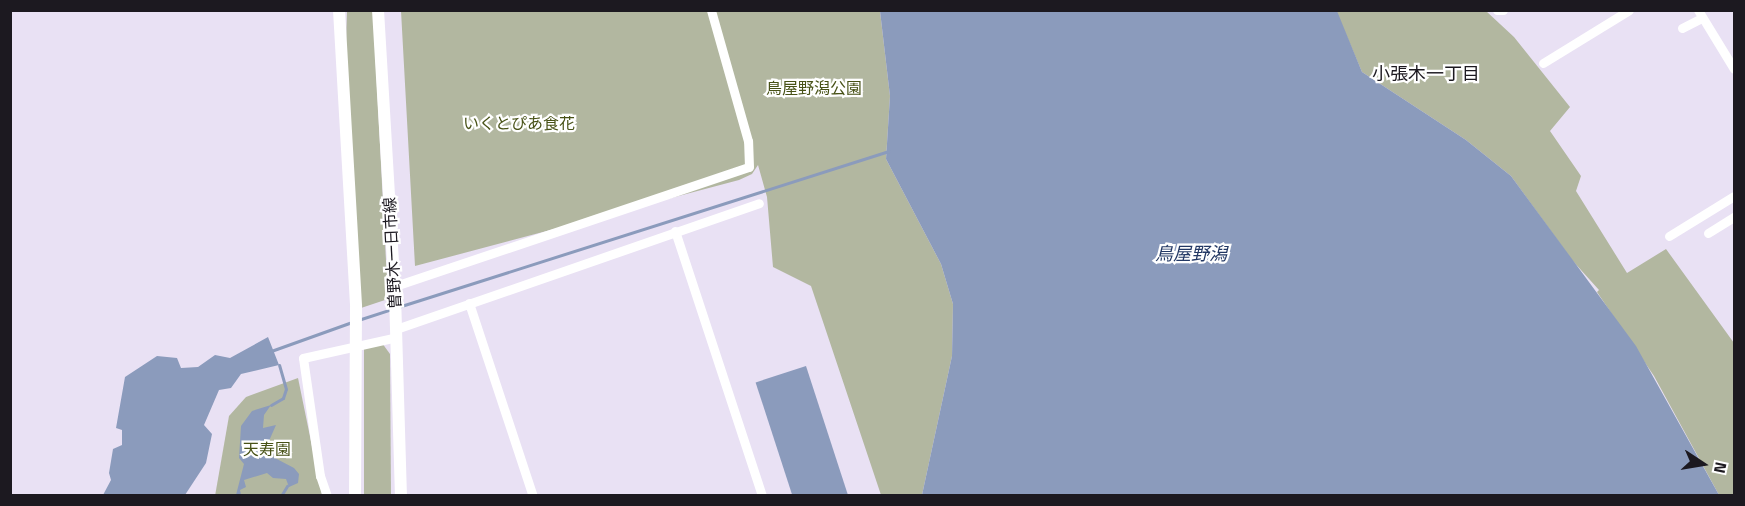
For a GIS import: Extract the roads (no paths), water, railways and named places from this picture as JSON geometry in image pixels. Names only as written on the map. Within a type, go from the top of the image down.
[{"type":"main road","points":[[339,10],[356,307],[356,495]]},
{"type":"main road","name":"曽野木一日市線","points":[[378,10],[395,290],[401,495]]},
{"type":"street","points":[[395,290],[749,167],[748,141],[711,10]]},
{"type":"street","points":[[1497,10],[1503,10]]},
{"type":"street","points":[[1543,63],[1624,12]]},
{"type":"street","points":[[1682,28],[1700,14],[1734,69]]},
{"type":"street","points":[[1669,236],[1734,196]]},
{"type":"street","points":[[327,495],[320,476],[303,358],[396,329],[759,203]]},
{"type":"street","points":[[1708,233],[1734,217]]},
{"type":"street","points":[[675,231],[762,495]]},
{"type":"street","points":[[469,303],[533,495]]},
{"type":"water","name":"鳥屋野潟","points":[[880,11],[1337,11],[1362,72],[1466,140],[1511,176],[1636,346],[1719,495],[922,495],[952,356],[953,304],[941,264],[886,159],[890,96]]},
{"type":"water","points":[[268,337],[279,365],[241,374],[231,388],[219,390],[204,425],[212,434],[206,463],[185,495],[103,495],[111,480],[109,473],[113,449],[122,445],[122,430],[116,428],[125,377],[157,356],[177,358],[181,368],[198,367],[215,355],[230,358]]},
{"type":"water","points":[[806,366],[848,495],[793,496],[756,382]]},
{"type":"water","points":[[271,405],[264,415],[263,428],[276,425],[269,441],[276,443],[273,457],[294,468],[299,474],[298,483],[289,487],[286,479],[273,478],[267,473],[244,480],[246,487],[240,490],[241,495],[236,495],[244,464],[239,458],[241,426],[252,411]]},
{"type":"waterway","points":[[398,307],[889,151]]},
{"type":"waterway","points":[[358,320],[392,309]]},
{"type":"waterway","points":[[271,351],[352,322]]},
{"type":"waterway","points":[[271,405],[283,398],[286,389],[279,365]]},
{"type":"waterway","points":[[281,496],[287,486]]},
{"type":"district","name":"小張木一丁目","points":[[1426,74]]},
{"type":"park label","name":"鳥屋野潟公園","points":[[814,88]]},
{"type":"park label","name":"いくとぴあ食花","points":[[519,123]]},
{"type":"park label","name":"天寿園","points":[[267,449]]}]
